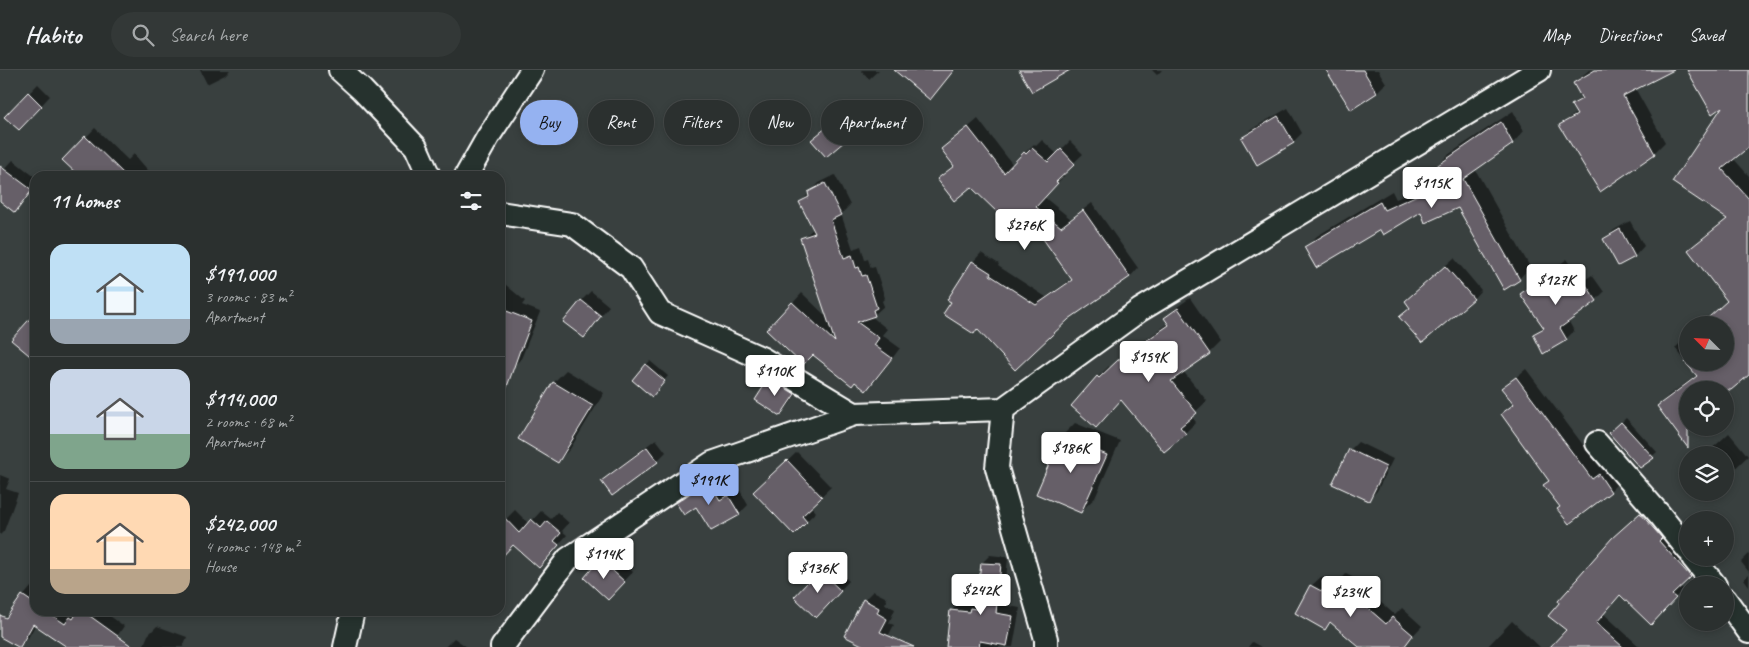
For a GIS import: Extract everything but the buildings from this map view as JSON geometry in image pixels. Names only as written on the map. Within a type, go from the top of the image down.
[{"type":"street","points":[[340,70],[362,90],[416,147],[426,171]]},
{"type":"street","points":[[469,171],[488,137],[532,70]]},
{"type":"street","points":[[502,647],[568,559],[712,463],[854,414],[1003,409],[1140,310],[1539,70]]},
{"type":"street","points":[[505,214],[572,224],[631,268],[660,313],[761,358],[854,414]]},
{"type":"street","points":[[1003,409],[997,468],[1046,638],[1046,647]]},
{"type":"street","points":[[1597,443],[1679,539]]},
{"type":"street","points":[[1699,566],[1707,576]]},
{"type":"street","points":[[1734,611],[1749,632]]},
{"type":"street","points":[[345,647],[352,616]]}]
